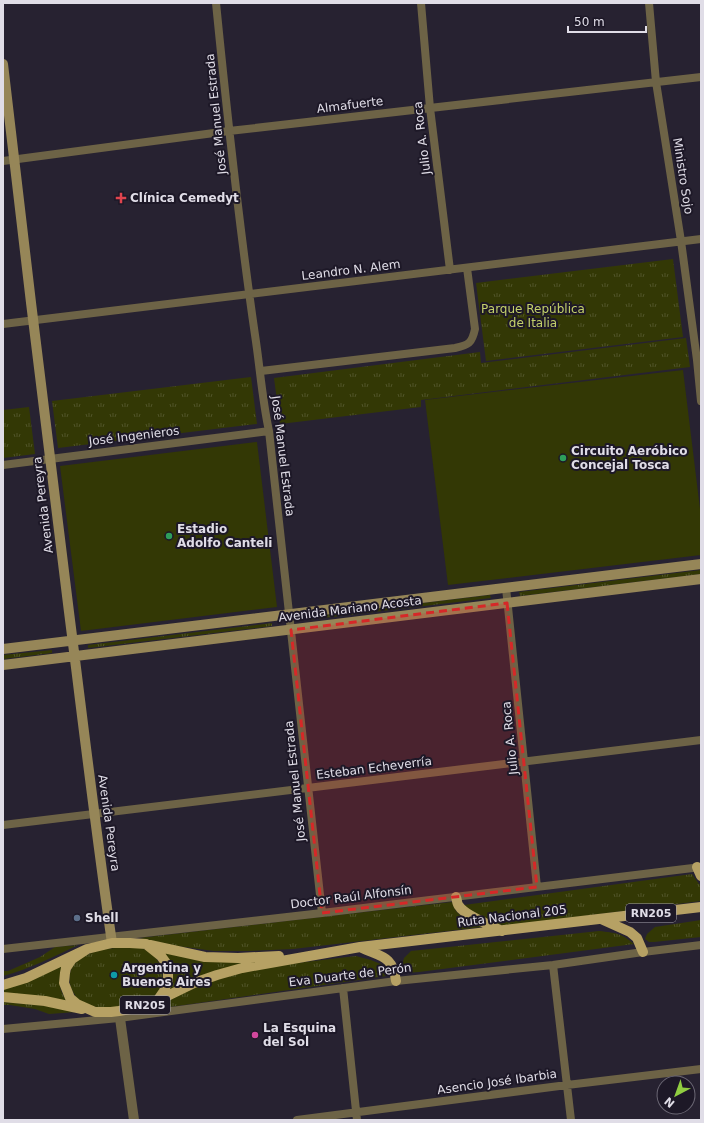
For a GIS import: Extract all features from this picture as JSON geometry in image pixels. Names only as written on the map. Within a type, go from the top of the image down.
[{"type":"main road","name":"Avenida Pereyra","points":[[3,64],[72,640],[112,940]]},
{"type":"main road","name":"Avenida Mariano Acosta","points":[[3,649],[701,564]]},
{"type":"main road","name":"Avenida Mariano Acosta","points":[[3,665],[701,579]]},
{"type":"main road","points":[[456,897],[458,906],[464,911],[502,931]]},
{"type":"main road","name":"Ruta Nacional 205","points":[[3,997],[45,1001],[95,1012],[111,1012],[119,1015],[157,1001],[194,983],[242,968],[360,947],[701,907]]},
{"type":"main road","points":[[601,919],[630,932],[637,938],[643,952]]},
{"type":"main road","name":"Ruta Nacional 205","points":[[3,985],[26,978],[87,949],[112,940],[146,944],[205,957],[238,958],[327,953]]},
{"type":"main road","name":"RN205","points":[[146,944],[161,956],[166,963],[168,972],[168,980],[164,991],[157,1001]]},
{"type":"main road","points":[[360,947],[386,958],[395,969],[396,980]]},
{"type":"main road","name":"Ruta Nacional 205","points":[[87,949],[72,959],[66,968],[64,983],[70,998],[77,1004],[95,1012]]},
{"type":"street","name":"José Manuel Estrada","points":[[216,3],[229,131],[268,431],[322,913]]},
{"type":"street","name":"Julio A. Roca","points":[[421,3],[430,108],[450,270]]},
{"type":"street","name":"Ministro Sojo","points":[[649,3],[656,82],[681,241],[701,401]]},
{"type":"street","name":"Almafuerte","points":[[3,160],[229,131],[701,77]]},
{"type":"street","name":"Leandro N. Alem","points":[[3,324],[701,239]]},
{"type":"street","points":[[261,371],[455,348],[466,345],[473,339],[475,329],[467,268]]},
{"type":"street","name":"José Ingenieros","points":[[3,465],[268,431]]},
{"type":"street","name":"Julio A. Roca","points":[[506,588],[537,887]]},
{"type":"street","name":"Esteban Echeverría","points":[[3,826],[701,740]]},
{"type":"street","name":"Doctor Raúl Alfonsín","points":[[3,949],[112,940],[537,887],[700,870]]},
{"type":"street","name":"Eva Duarte de Perón","points":[[3,1029],[343,988],[396,980],[553,965],[701,945]]},
{"type":"street","points":[[553,965],[571,1120]]},
{"type":"street","points":[[343,988],[357,1116]]},
{"type":"street","points":[[119,1015],[134,1120]]},
{"type":"street","name":"Asencio José Ibarbia","points":[[297,1120],[357,1116],[567,1085],[701,1069]]},
{"type":"highlighted area","points":[[507,603],[537,887],[322,913],[291,630]]},
{"type":"green space","name":"Parque República de Italia","points":[[673,259],[683,337],[486,361],[476,283]]},
{"type":"green space","points":[[686,338],[690,367],[421,400],[421,407],[280,424],[274,378],[480,352],[481,363]]},
{"type":"green space","name":"Circuito Aeróbico Concejal Tosca","points":[[683,370],[701,517],[701,555],[448,585],[425,400]]},
{"type":"green space","points":[[251,377],[257,424],[58,448],[52,401]]},
{"type":"green space","points":[[29,407],[35,454],[3,458],[3,410]]},
{"type":"green space","name":"Estadio Adolfo Canteli","points":[[257,442],[277,607],[81,631],[60,466]]},
{"type":"green space","points":[[701,570],[701,574],[520,596],[519,592]]},
{"type":"green space","points":[[490,595],[491,598],[307,620],[306,617]]},
{"type":"green space","points":[[272,623],[272,626],[88,648],[88,645]]},
{"type":"green space","points":[[52,650],[52,653],[3,659],[3,655]]},
{"type":"green space","points":[[692,874],[701,885],[701,901],[506,926],[494,923],[474,913],[464,905]]},
{"type":"green space","points":[[452,902],[456,911],[461,916],[482,927],[293,949],[249,951],[214,951],[177,946],[139,938]]},
{"type":"green space","points":[[701,920],[701,937],[654,942],[649,942],[645,939],[647,934],[655,927]]},
{"type":"green space","points":[[599,931],[618,934],[634,944],[416,972],[407,971],[402,965],[404,958],[411,951]]},
{"type":"green space","points":[[78,945],[32,966],[3,976],[3,971],[8,971],[40,957],[55,947]]},
{"type":"green space","points":[[128,947],[146,950],[157,960],[163,979],[159,991],[154,996],[144,1002],[123,1007],[109,1008],[94,1007],[76,997],[70,985],[70,975],[73,965],[77,961],[86,955],[98,951]]},
{"type":"green space","points":[[158,950],[292,958],[166,994],[170,987]]},
{"type":"green space","points":[[356,956],[381,964],[393,975],[142,1011],[199,985],[223,976],[280,965]]},
{"type":"green space","points":[[64,964],[60,974],[60,984],[63,994],[69,1003],[3,994],[3,988]]},
{"type":"green space","points":[[3,1002],[51,1006],[76,1012],[49,1014],[35,1009],[3,1005]]},
{"type":"place","name":"Clínica Cemedyt","points":[[121,198]]},
{"type":"place","name":"Circuito Aeróbico Concejal Tosca","points":[[563,458]]},
{"type":"place","name":"Estadio Adolfo Canteli","points":[[169,536]]},
{"type":"place","name":"Shell","points":[[77,918]]},
{"type":"place","name":"Argentina y Buenos Aires","points":[[114,975]]},
{"type":"place","name":"La Esquina del Sol","points":[[255,1035]]}]
